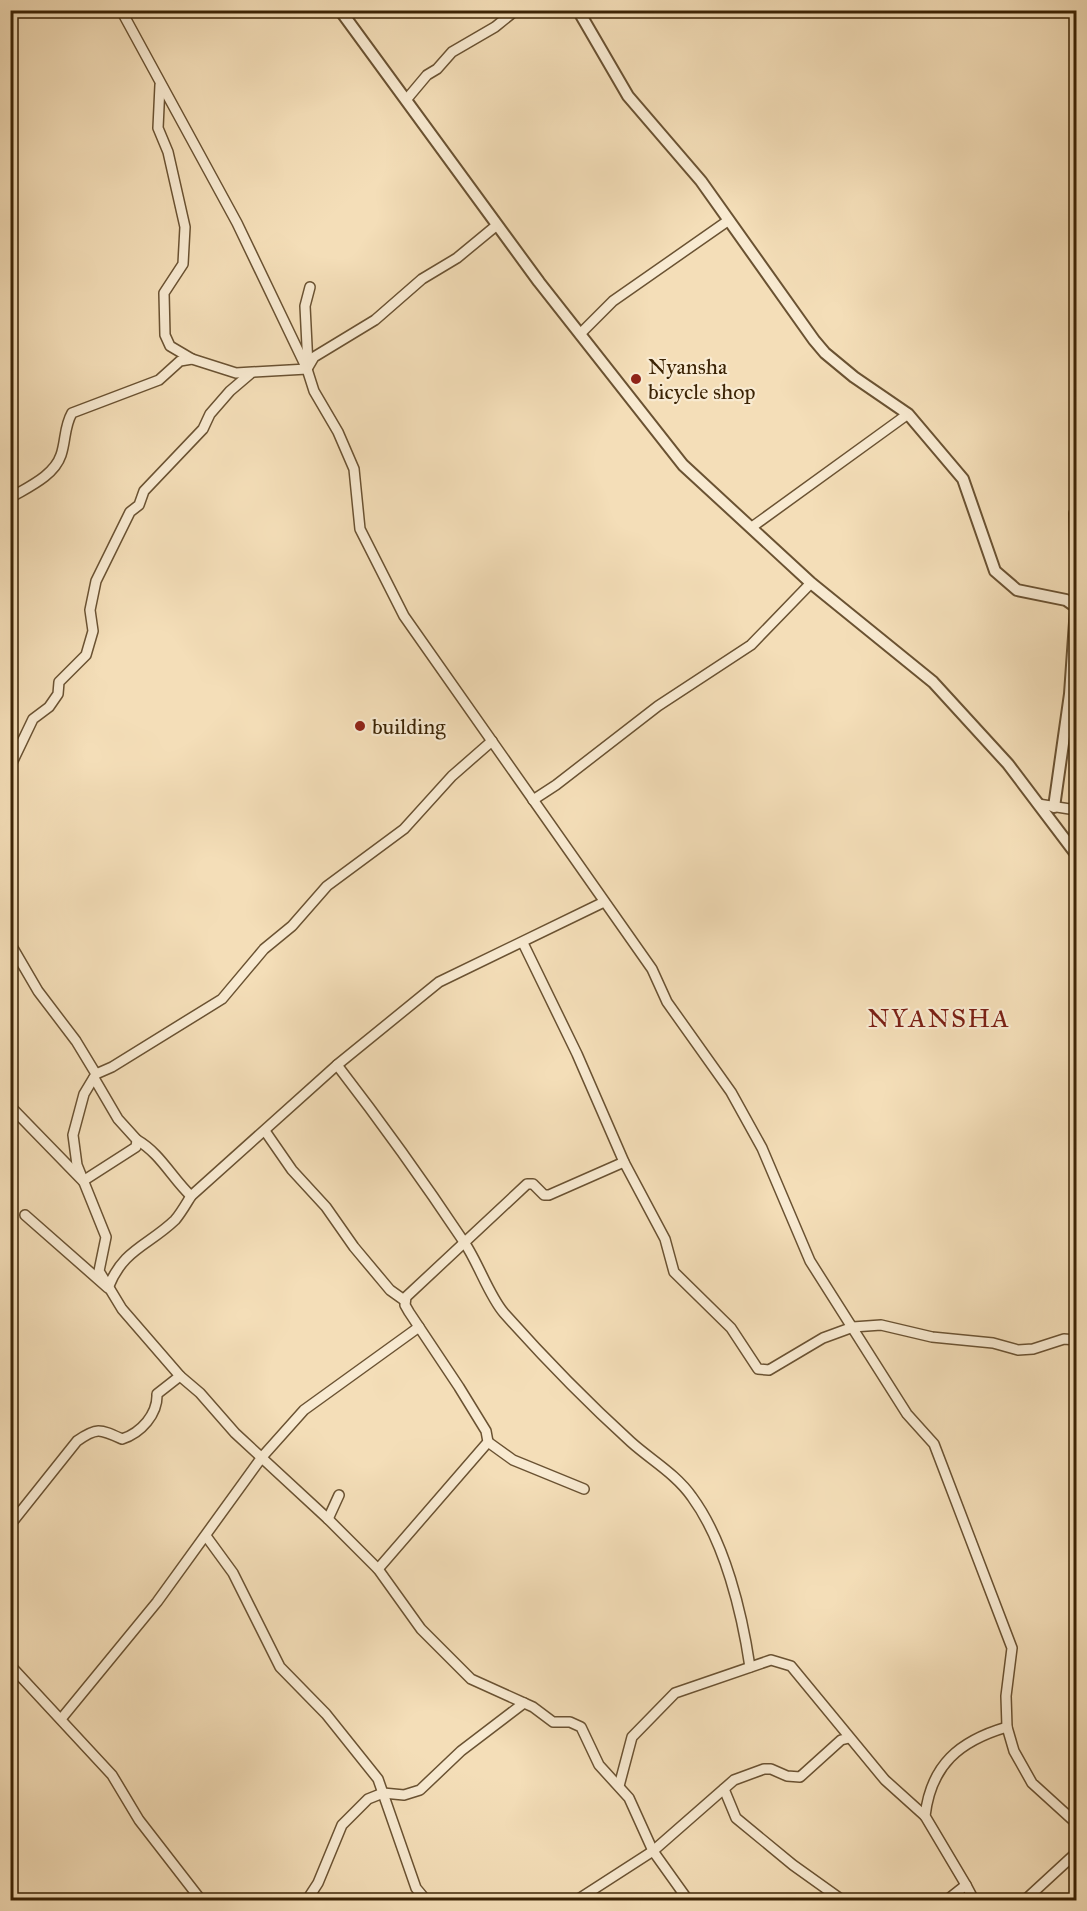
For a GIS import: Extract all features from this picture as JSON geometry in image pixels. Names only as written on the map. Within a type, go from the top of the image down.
[{"type":"street","points":[[121,10],[237,223],[308,369],[315,391],[338,432],[354,470],[360,529],[404,616],[652,969],[667,1002],[731,1092],[766,1158],[810,1261],[907,1414],[934,1444],[1012,1648],[1006,1696],[1007,1727],[1014,1751],[1024,1772],[1049,1801],[1077,1823]]},
{"type":"street","points":[[340,10],[497,225],[683,465],[811,583],[933,682],[1008,764],[1077,854]]},
{"type":"street","points":[[406,100],[427,75],[437,69],[452,52],[495,27],[516,10]]},
{"type":"street","points":[[578,10],[628,96],[701,181],[825,353],[908,414],[963,479],[995,571],[1017,590],[1066,600],[1077,607]]},
{"type":"street","points":[[159,81],[158,128],[168,152],[184,227],[183,264],[164,293],[165,335],[170,346],[192,359],[236,374],[308,369]]},
{"type":"street","points":[[580,334],[614,301],[729,220]]},
{"type":"street","points":[[308,369],[314,357],[375,320],[422,279],[457,258],[497,225]]},
{"type":"street","points":[[308,369],[309,349],[305,306],[310,288]]},
{"type":"street","points":[[10,498],[53,468],[61,456],[66,423],[72,413],[159,380],[180,362],[192,359]]},
{"type":"street","points":[[10,767],[33,719],[49,707],[58,694],[59,682],[86,655],[93,631],[90,610],[96,581],[130,512],[138,505],[144,491],[203,429],[210,414],[230,391],[250,374]]},
{"type":"street","points":[[752,527],[908,414]]},
{"type":"street","points":[[1054,807],[1070,694],[1077,607],[1074,513]]},
{"type":"street","points":[[533,800],[554,787],[663,702],[751,645],[811,583]]},
{"type":"street","points":[[492,741],[452,776],[404,829],[327,886],[292,926],[264,949],[222,999],[95,1076],[84,1094],[74,1135],[77,1166],[105,1230],[106,1237],[99,1271],[122,1309],[180,1376],[200,1393],[235,1433],[262,1456],[378,1569],[421,1629],[471,1679],[524,1703],[553,1722],[570,1722],[581,1727],[599,1765],[629,1798],[653,1851],[688,1900]]},
{"type":"street","points":[[1038,804],[1077,810]]},
{"type":"street","points":[[108,1288],[116,1269],[128,1255],[176,1219],[191,1196],[337,1065],[439,982],[604,902]]},
{"type":"street","points":[[10,943],[38,992],[76,1041],[115,1114],[137,1140],[153,1151],[175,1181],[191,1196]]},
{"type":"street","points":[[523,943],[577,1054],[624,1162],[665,1239],[674,1272],[731,1328],[758,1369],[769,1370],[823,1338],[853,1327],[880,1325],[932,1337],[993,1343],[1018,1350],[1033,1349],[1064,1339],[1077,1340]]},
{"type":"street","points":[[337,1065],[465,1243],[502,1311],[535,1348],[633,1443],[668,1472],[690,1494],[702,1511],[716,1541],[743,1620],[750,1667]]},
{"type":"street","points":[[10,1106],[83,1181]]},
{"type":"street","points":[[265,1131],[292,1170],[325,1205],[354,1247],[390,1290],[404,1300],[486,1431],[488,1442],[513,1460],[584,1489]]},
{"type":"street","points":[[83,1181],[136,1147],[137,1140]]},
{"type":"street","points":[[404,1300],[410,1291],[425,1281],[527,1184],[533,1184],[544,1194],[549,1195],[624,1162]]},
{"type":"street","points":[[25,1215],[108,1288]]},
{"type":"street","points":[[61,1719],[158,1602],[262,1456],[304,1410],[419,1327]]},
{"type":"street","points":[[10,1525],[77,1441],[99,1430],[122,1439],[132,1436],[153,1414],[157,1394],[180,1376]]},
{"type":"street","points":[[378,1569],[488,1442]]},
{"type":"street","points":[[328,1519],[339,1495]]},
{"type":"street","points":[[206,1536],[232,1573],[280,1668],[326,1714],[378,1779],[416,1888],[426,1900]]},
{"type":"street","points":[[619,1786],[632,1737],[675,1693],[771,1660],[791,1666],[885,1780],[925,1816],[974,1900]]},
{"type":"street","points":[[10,1665],[112,1775],[139,1820],[201,1900]]},
{"type":"street","points":[[307,1900],[318,1883],[342,1826],[368,1798],[383,1793],[404,1795],[420,1790],[461,1751],[524,1703]]},
{"type":"street","points":[[925,1816],[930,1792],[939,1768],[972,1740],[1007,1727]]},
{"type":"street","points":[[577,1900],[653,1851],[734,1780],[764,1769],[771,1769],[787,1776],[800,1777],[841,1740],[849,1738]]},
{"type":"street","points":[[724,1789],[736,1818],[793,1865],[842,1900]]},
{"type":"street","points":[[1025,1900],[1077,1853]]},
{"type":"street","points":[[947,1900],[966,1885]]},
{"type":"place","name":"Nyansha bicycle shop","points":[[636,379]]},
{"type":"place","name":"building","points":[[360,726]]},
{"type":"district","name":"NYANSHA","points":[[939,1018]]}]
